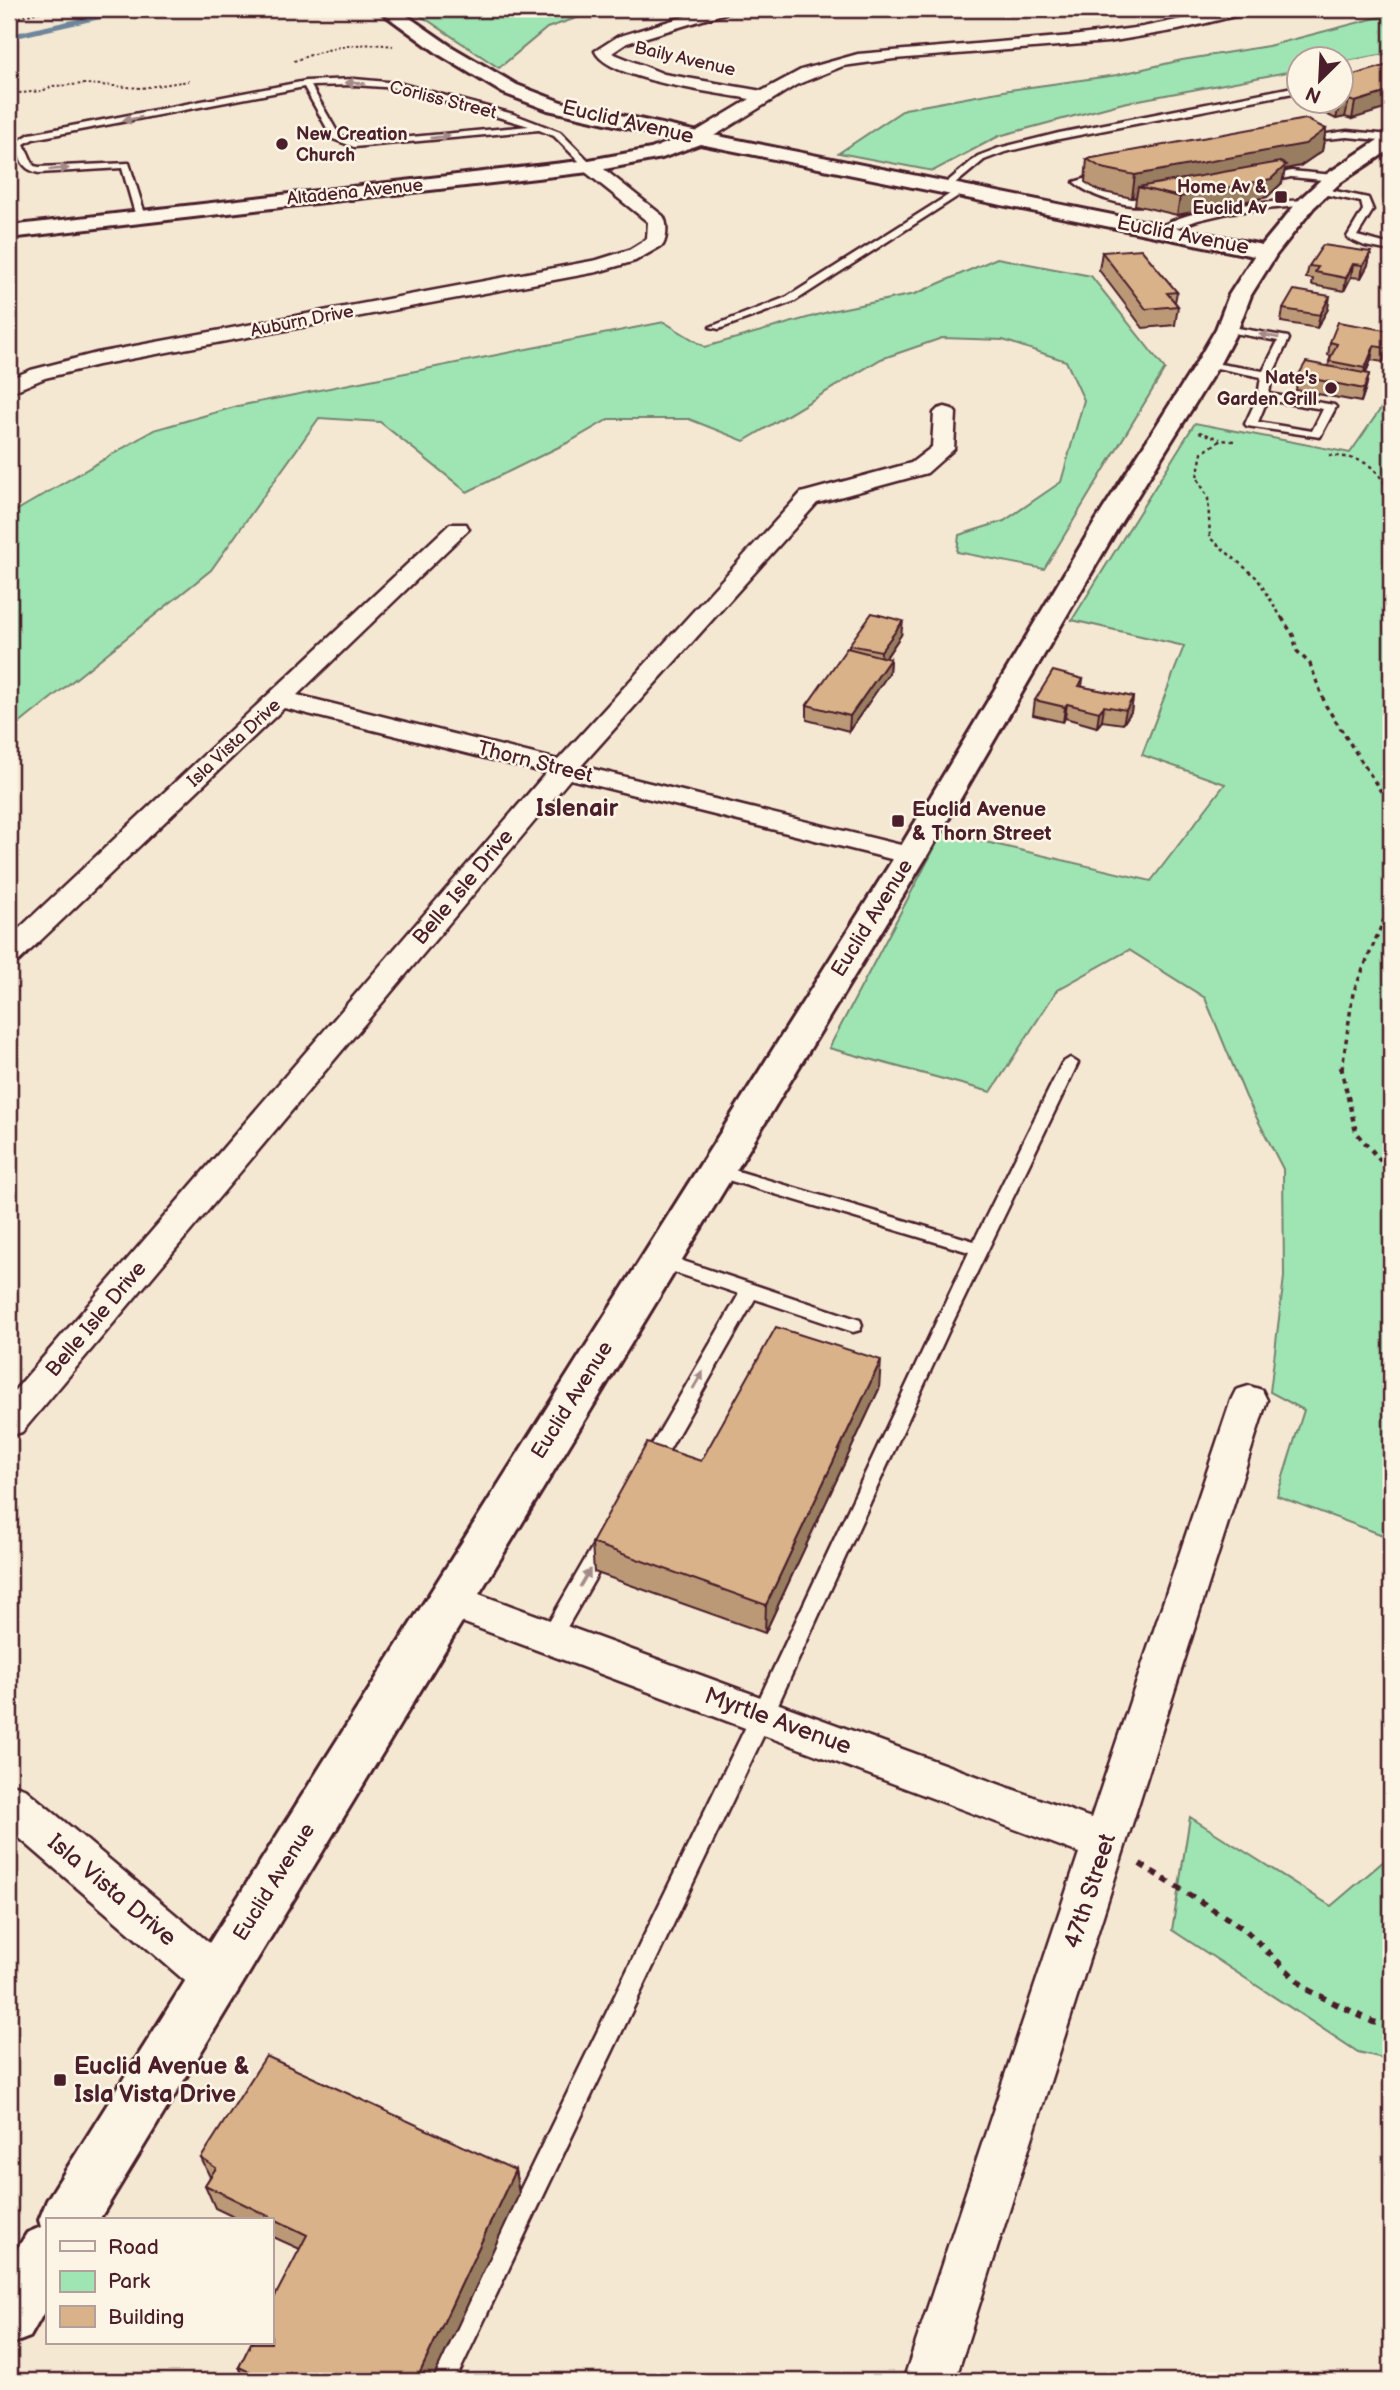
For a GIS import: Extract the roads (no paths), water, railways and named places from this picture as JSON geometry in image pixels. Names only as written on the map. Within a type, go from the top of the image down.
[{"type":"main road","name":"Euclid Avenue","points":[[68,2218],[714,1170],[911,856],[1108,522],[1207,365],[1227,329],[1240,295],[1267,252],[698,138],[538,100],[510,89],[446,51],[386,9]]},
{"type":"main road","name":"Altadena Avenue","points":[[9,232],[589,166],[655,153],[698,138]]},
{"type":"main road","points":[[1267,252],[1320,190],[1391,139]]},
{"type":"main road","points":[[9,2316],[46,2255]]},
{"type":"street","name":"Baily Avenue","points":[[724,9],[622,40],[603,51],[605,56],[613,61],[636,69],[765,97]]},
{"type":"street","points":[[698,138],[796,79],[824,66],[849,61],[1138,32],[1246,9]]},
{"type":"street","name":"Corliss Street","points":[[589,166],[657,220],[656,241],[646,249],[624,259],[597,266]]},
{"type":"street","name":"Auburn Drive","points":[[9,387],[38,374],[97,359],[597,266]]},
{"type":"street","name":"Belle Isle Drive","points":[[9,1422],[564,769],[810,498],[845,486],[919,468],[943,449],[945,412]]},
{"type":"street","name":"Isla Vista Drive","points":[[9,954],[458,529]]},
{"type":"street","name":"Thorn Street","points":[[281,699],[911,856]]},
{"type":"street","name":"47th Street","points":[[929,2381],[1249,1400]]},
{"type":"street","name":"Myrtle Avenue","points":[[449,1600],[1106,1843]]},
{"type":"street","name":"Isla Vista Drive","points":[[9,1802],[215,1977]]},
{"type":"lane","name":"Corliss Street","points":[[141,216],[126,165],[39,170],[30,167],[19,143],[30,137],[306,84],[354,82],[398,86],[455,100],[540,127],[556,134],[589,166]]},
{"type":"lane","points":[[306,84],[336,137],[357,145],[540,127]]},
{"type":"lane","points":[[715,327],[791,299],[953,189],[981,158],[1002,150],[1284,92]]},
{"type":"lane","points":[[1294,140],[1347,134],[1391,139]]},
{"type":"lane","points":[[1124,172],[1079,183],[1104,195],[1134,203]]},
{"type":"lane","points":[[1251,181],[1291,174],[1320,190],[1365,200],[1368,210],[1352,237],[1368,244],[1391,248]]},
{"type":"lane","points":[[1159,231],[1184,220],[1320,190]]},
{"type":"lane","points":[[1100,218],[1120,206],[1173,196]]},
{"type":"lane","points":[[1227,329],[1284,339],[1267,375],[1263,396],[1251,424],[1316,435],[1329,407],[1263,396]]},
{"type":"lane","points":[[1207,365],[1267,375]]},
{"type":"lane","points":[[441,2381],[762,1715],[979,1249],[1070,1063]]},
{"type":"lane","points":[[714,1170],[979,1249]]},
{"type":"lane","points":[[659,1260],[853,1325]]},
{"type":"lane","points":[[640,1482],[750,1291]]},
{"type":"lane","points":[[551,1637],[612,1530]]},
{"type":"waterway","points":[[9,37],[133,9]]},
{"type":"place","name":"New Creation Church","points":[[282,144]]},
{"type":"place","name":"Home Av & Euclid Av","points":[[1281,197]]},
{"type":"place","name":"Nate's Garden Grill","points":[[1331,388]]},
{"type":"place","name":"Euclid Avenue & Thorn Street","points":[[898,821]]},
{"type":"place","name":"Euclid Avenue & Isla Vista Drive","points":[[60,2080]]},
{"type":"district","name":"Islenair","points":[[577,808]]}]
